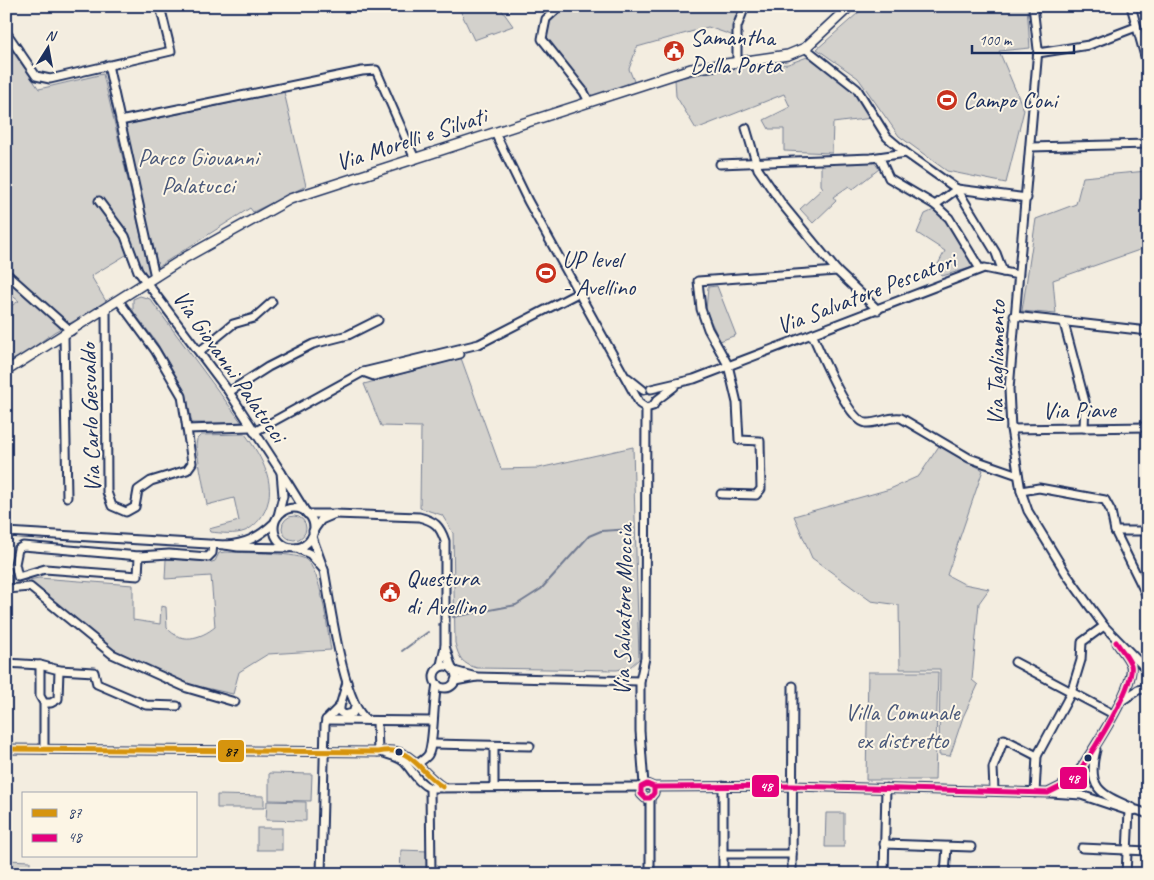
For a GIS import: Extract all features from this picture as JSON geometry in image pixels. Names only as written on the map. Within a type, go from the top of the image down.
[{"type":"main road","name":"Via Morelli e Silvati","points":[[6,371],[186,257],[290,199],[691,69],[737,61],[768,59],[805,48],[850,6]]},
{"type":"street","points":[[6,32],[36,76],[50,79],[171,51],[160,6]]},
{"type":"street","points":[[560,6],[546,19],[542,39],[584,92],[589,102]]},
{"type":"street","points":[[737,61],[737,27],[745,6]]},
{"type":"street","name":"Via Tagliamento","points":[[1033,6],[1038,53],[1009,389],[1011,429],[1018,475],[1028,511],[1039,533],[1104,626],[1147,668]]},
{"type":"street","points":[[1131,6],[1148,67]]},
{"type":"street","points":[[1038,53],[1089,45],[1136,27]]},
{"type":"street","points":[[805,48],[858,89],[887,138],[906,154],[957,189],[996,254],[1003,272]]},
{"type":"street","points":[[108,65],[151,280]]},
{"type":"street","points":[[120,121],[362,71],[376,70],[415,159]]},
{"type":"street","points":[[746,128],[756,162],[782,204],[837,271],[878,310]]},
{"type":"street","points":[[495,133],[528,201],[580,292],[624,375],[638,398],[640,404],[652,405],[655,392],[651,389],[642,390],[624,375]]},
{"type":"street","points":[[1030,147],[1148,144]]},
{"type":"street","points":[[720,164],[880,158],[906,154]]},
{"type":"street","points":[[880,158],[889,178],[935,205],[949,218],[980,269]]},
{"type":"street","points":[[935,205],[957,189],[1026,198]]},
{"type":"street","name":"Via Giovanni Palatucci","points":[[99,201],[125,236],[138,271],[151,280],[229,392],[307,514]]},
{"type":"street","name":"Via Salvatore Pescatori","points":[[651,389],[676,385],[878,310],[980,269],[984,268],[1018,274]]},
{"type":"street","points":[[721,494],[756,495],[761,489],[760,441],[739,440],[737,403],[728,365],[708,329],[701,310],[698,281],[837,271]]},
{"type":"street","points":[[6,273],[68,333],[67,497]]},
{"type":"street","points":[[187,429],[252,430],[363,372],[479,344],[580,292]]},
{"type":"street","name":"Via Carlo Gesualdo","points":[[106,309],[107,492],[112,506],[126,512],[135,507],[138,490],[151,481],[187,470],[192,463],[182,396],[155,350],[119,300]]},
{"type":"street","points":[[200,352],[233,324],[254,318],[272,302]]},
{"type":"street","points":[[1014,316],[1148,331]]},
{"type":"street","points":[[229,392],[268,367],[313,344],[348,335],[378,320]]},
{"type":"street","points":[[1064,323],[1085,402],[1084,428]]},
{"type":"street","points":[[812,334],[849,409],[858,420],[866,423],[894,417],[901,418],[969,458],[1018,475]]},
{"type":"street","points":[[363,372],[374,376],[460,354]]},
{"type":"street","name":"Via Salvatore Pescatori","points":[[652,405],[676,385]]},
{"type":"street","points":[[638,398],[642,390]]},
{"type":"street","name":"Via Salvatore Moccia","points":[[643,786],[640,681],[645,658],[645,437],[652,405]]},
{"type":"street","name":"Via Piave","points":[[1011,429],[1148,427]]},
{"type":"street","name":"Via Giovanni Palatucci","points":[[276,519],[283,496],[280,472]]},
{"type":"street","points":[[1021,491],[1039,488],[1105,500],[1111,511],[1115,530],[1148,598]]},
{"type":"street","points":[[225,545],[253,540],[283,512],[295,508],[307,514],[311,519],[313,534],[324,570],[347,682],[355,707],[367,720]]},
{"type":"street","points":[[307,514],[419,517],[432,520],[441,528],[445,542],[445,646],[441,665],[434,674],[437,684],[432,721],[432,744],[427,756],[419,763]]},
{"type":"street","points":[[6,532],[213,544],[238,548],[293,548],[308,542],[321,520],[335,514]]},
{"type":"street","points":[[276,519],[274,529],[279,541],[310,554],[324,570]]},
{"type":"street","points":[[1115,530],[1148,531]]},
{"type":"street","points":[[18,577],[15,564],[18,549],[23,546],[139,556],[169,554],[208,557],[212,553],[213,544]]},
{"type":"street","points":[[6,590],[18,577],[45,570],[138,576],[139,556]]},
{"type":"street","points":[[6,576],[6,590]]},
{"type":"street","points":[[6,590],[30,587],[112,654],[187,688],[235,702]]},
{"type":"street","points":[[1036,793],[1037,756],[1071,693],[1081,660],[1082,642],[1104,626]]},
{"type":"street","points":[[1048,793],[1070,782],[1098,742],[1120,702],[1130,677],[1131,667],[1111,634]]},
{"type":"street","points":[[445,646],[455,681]]},
{"type":"street","points":[[1015,662],[1113,714]]},
{"type":"street","points":[[6,663],[40,665],[59,670],[94,672],[97,684],[146,705],[177,706]]},
{"type":"street","points":[[40,665],[40,696],[44,703],[44,749]]},
{"type":"street","points":[[438,668],[445,666],[476,676],[640,681]]},
{"type":"street","points":[[44,703],[51,703],[58,699],[59,670]]},
{"type":"street","points":[[437,684],[447,688],[455,681],[476,676]]},
{"type":"street","points":[[322,874],[326,720],[340,706],[347,682]]},
{"type":"street","points":[[792,874],[793,686]]},
{"type":"street","points":[[1120,702],[1138,690],[1148,688]]},
{"type":"street","points":[[340,706],[342,714],[350,716],[355,707]]},
{"type":"street","points":[[326,720],[432,721]]},
{"type":"street","points":[[377,721],[378,752]]},
{"type":"street","points":[[994,790],[993,768],[1004,739],[1037,756]]},
{"type":"street","points":[[1098,742],[1092,767],[1092,777],[1096,787],[1107,796],[1148,814]]},
{"type":"street","points":[[432,744],[530,746]]},
{"type":"street","points":[[494,746],[494,787]]},
{"type":"street","points":[[6,749],[378,752],[387,750],[400,752],[408,760],[416,777],[424,786],[430,788],[792,786],[994,790],[1081,795],[1129,811],[1137,810]]},
{"type":"street","points":[[408,760],[419,763],[434,781],[443,787]]},
{"type":"street","points":[[416,777],[424,769]]},
{"type":"street","points":[[643,786],[640,792],[643,797],[650,798]]},
{"type":"street","points":[[723,786],[723,874]]},
{"type":"street","points":[[650,874],[650,798],[654,793],[654,787]]},
{"type":"street","points":[[430,788],[431,874]]},
{"type":"street","points":[[884,874],[886,788]]},
{"type":"street","points":[[1126,874],[1129,811]]},
{"type":"street","points":[[884,844],[971,847]]},
{"type":"street","points":[[944,874],[947,846]]},
{"type":"street","points":[[1082,848],[1148,851]]},
{"type":"street","points":[[723,854],[792,854]]},
{"type":"green space","points":[[458,6],[499,6],[513,26],[474,40]]},
{"type":"green space","points":[[560,6],[745,6],[737,37],[708,27],[637,47],[629,69],[636,86],[589,102],[542,39],[544,26]]},
{"type":"green space","name":"Campo Coni","points":[[866,6],[1027,6],[1030,48],[999,51],[1024,110],[1006,183],[947,171],[899,136],[858,78],[817,49]]},
{"type":"green space","points":[[6,42],[39,89],[103,74],[150,274],[142,281],[126,255],[91,276],[107,303],[54,332],[6,368],[6,309],[19,301],[6,291]]},
{"type":"green space","points":[[810,56],[857,91],[872,118],[833,123],[832,153],[784,151],[784,129],[769,129],[764,120],[790,107],[784,94],[696,129],[676,96],[675,79],[730,68],[788,64]]},
{"type":"green space","name":"Parco Giovanni Palatucci","points":[[284,92],[306,186],[253,212],[250,208],[156,268],[125,125]]},
{"type":"green space","points":[[874,162],[879,169],[852,190],[849,186],[833,197],[836,201],[813,223],[800,209],[823,188],[821,185],[821,164]]},
{"type":"green space","points":[[1147,171],[1148,247],[1053,280],[1056,314],[1022,311],[1036,219],[1076,204],[1083,177]]},
{"type":"green space","points":[[936,209],[952,229],[974,267],[942,276],[937,266],[945,251],[917,233],[925,214]]},
{"type":"green space","points":[[717,286],[736,335],[720,341],[706,311],[708,287]]},
{"type":"green space","points":[[140,296],[150,299],[242,423],[192,423],[186,393],[157,343],[133,311],[133,299]]},
{"type":"green space","points":[[461,358],[501,469],[539,468],[633,447],[639,659],[630,667],[617,670],[477,668],[468,665],[458,653],[455,643],[453,533],[442,515],[420,508],[421,427],[381,426],[364,384]]},
{"type":"green space","points":[[245,434],[267,473],[269,495],[267,505],[259,520],[245,531],[232,533],[210,532],[209,529],[239,521],[234,498],[207,505],[196,446],[197,439],[201,435]]},
{"type":"green space","points":[[939,446],[983,470],[947,575],[964,584],[989,589],[979,603],[972,680],[978,685],[963,717],[950,756],[939,755],[940,669],[900,669],[899,605],[871,601],[812,558],[794,516],[890,489],[919,476]]},
{"type":"green space","points":[[294,516],[303,519],[306,528],[303,537],[294,540],[285,537],[282,528],[285,519]]},
{"type":"green space","points":[[219,553],[278,554],[305,559],[311,565],[320,587],[331,650],[268,654],[239,672],[233,694],[188,684],[114,652],[24,581],[39,578],[133,585],[133,620],[160,624],[161,606],[166,607],[167,628],[178,636],[191,638],[197,637],[215,627],[211,576],[165,579],[166,559],[212,562],[215,561]]},
{"type":"green space","name":"Villa Comunale ex distretto","points":[[868,672],[938,672],[935,780],[866,780]]},
{"type":"green space","points":[[269,773],[312,774],[311,801],[269,800]]},
{"type":"green space","points":[[217,795],[264,796],[264,808],[217,808]]},
{"type":"green space","points":[[267,801],[306,802],[306,821],[266,820]]},
{"type":"green space","points":[[826,813],[844,813],[844,847],[825,847]]},
{"type":"green space","points":[[257,828],[282,828],[282,850],[257,850]]},
{"type":"green space","points":[[401,850],[428,851],[428,874],[400,874]]},
{"type":"green space","points":[[6,860],[30,861],[30,874],[6,874]]},
{"type":"waterway","points":[[453,617],[516,605],[541,589],[589,536],[601,531],[632,529]]},
{"type":"waterway","points":[[402,651],[428,632]]},
{"type":"transit line","name":"48","points":[[654,787],[654,793],[650,798],[645,798],[641,794],[641,787],[647,784],[654,787],[792,786],[1048,793],[1070,782],[1078,773],[1127,688],[1131,675],[1131,665],[1116,642]]},
{"type":"transit line","name":"87","points":[[6,749],[390,751],[399,752],[407,756],[443,787]]},
{"type":"place","name":"Samantha Della Porta","points":[[674,51]]},
{"type":"place","name":"Campo Coni","points":[[947,100]]},
{"type":"place","name":"UP level - Avellino","points":[[546,273]]},
{"type":"place","name":"Questura di Avellino","points":[[390,592]]}]
